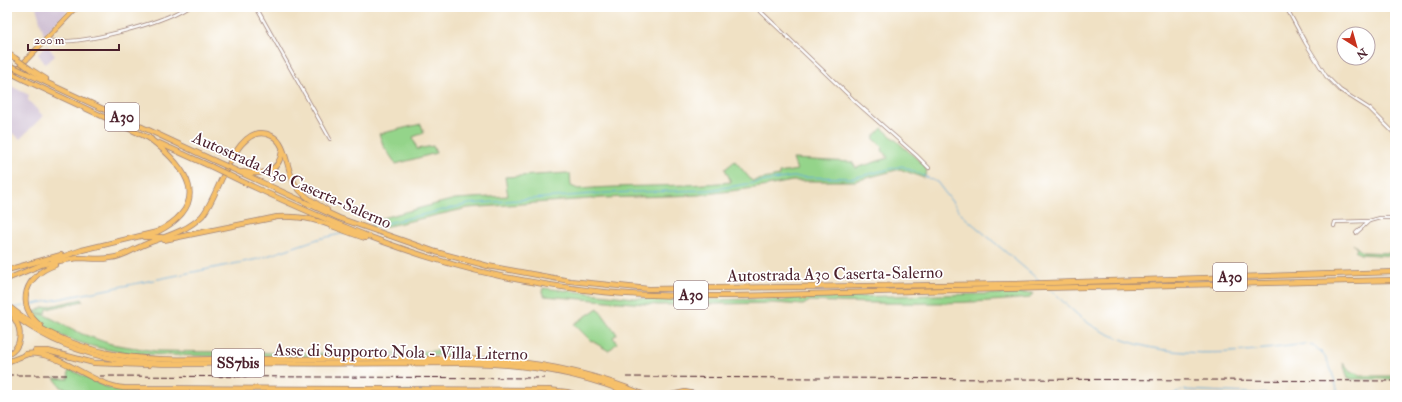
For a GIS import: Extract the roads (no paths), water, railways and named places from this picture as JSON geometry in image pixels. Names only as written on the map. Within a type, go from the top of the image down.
[{"type":"highway","points":[[7,53],[29,71]]},
{"type":"highway","name":"Autostrada A30 Caserta-Salerno","points":[[7,64],[29,71],[59,88],[339,218],[362,227],[436,252],[520,273],[570,281],[649,289],[1014,284],[1395,272]]},
{"type":"highway","name":"Autostrada A30 Caserta-Salerno","points":[[7,71],[212,168],[362,235],[444,262],[520,279],[578,289],[650,295],[718,296],[1025,290],[1395,280]]},
{"type":"highway","points":[[7,270],[40,260],[70,256],[117,257],[188,227],[208,209],[231,160],[246,138],[254,133],[263,132],[277,139],[282,147],[289,172],[298,188],[311,200],[339,218]]},
{"type":"highway","points":[[7,279],[44,264],[162,230],[179,218],[185,209],[190,194],[188,179],[180,166],[168,152],[149,138]]},
{"type":"highway","points":[[237,171],[257,174],[268,172],[277,165],[282,147]]},
{"type":"highway","points":[[155,241],[277,217],[306,217],[339,226]]},
{"type":"highway","points":[[141,237],[168,236]]},
{"type":"highway","points":[[54,335],[39,324],[32,316],[27,307],[26,297],[29,283],[38,273],[70,256]]},
{"type":"highway","name":"Asse di Supporto Nola - Villa Literno","points":[[7,305],[27,320],[54,335],[91,349],[138,357],[464,361],[519,365],[553,370],[589,379],[634,395]]},
{"type":"highway","name":"Asse di Supporto Nola - Villa Literno","points":[[9,312],[18,321],[59,342],[105,357],[132,361],[197,363],[502,360],[553,366],[599,377],[645,395]]},
{"type":"highway","points":[[7,355],[16,348],[20,338],[18,321]]},
{"type":"highway","points":[[7,362],[26,354],[45,350],[85,362],[102,364],[169,365],[197,363]]},
{"type":"highway","points":[[26,354],[34,353],[47,356],[116,388],[549,390],[578,395]]},
{"type":"highway","points":[[671,395],[685,392],[700,395]]},
{"type":"highway","points":[[924,395],[957,395]]},
{"type":"main road","points":[[7,80],[77,7]]},
{"type":"street","points":[[45,40],[55,42],[85,39],[115,33],[166,17],[186,7]]},
{"type":"street","points":[[256,7],[330,139]]},
{"type":"street","points":[[756,7],[857,103],[929,168]]},
{"type":"street","points":[[1286,7],[1326,76],[1340,90],[1370,109],[1395,134]]},
{"type":"street","points":[[1334,226],[1335,222],[1342,220],[1369,221],[1380,218],[1395,218]]},
{"type":"street","points":[[1356,233],[1369,221]]},
{"type":"waterway","points":[[370,227],[469,204],[605,193],[709,190],[792,177],[853,178],[902,166],[937,182],[962,215],[1040,281]]},
{"type":"waterway","points":[[29,305],[258,259],[318,239],[345,233]]},
{"type":"waterway","points":[[1050,290],[1080,317],[1100,330],[1125,340],[1150,347],[1201,353],[1253,350],[1306,344],[1320,351],[1325,357],[1332,371],[1339,395]]},
{"type":"waterway","points":[[13,308],[24,306]]},
{"type":"waterway","points":[[1170,395],[1184,390],[1292,395]]},
{"type":"railway","points":[[7,375],[68,375]]},
{"type":"railway","points":[[100,376],[544,378]]},
{"type":"railway","points":[[626,377],[1395,381]]}]
